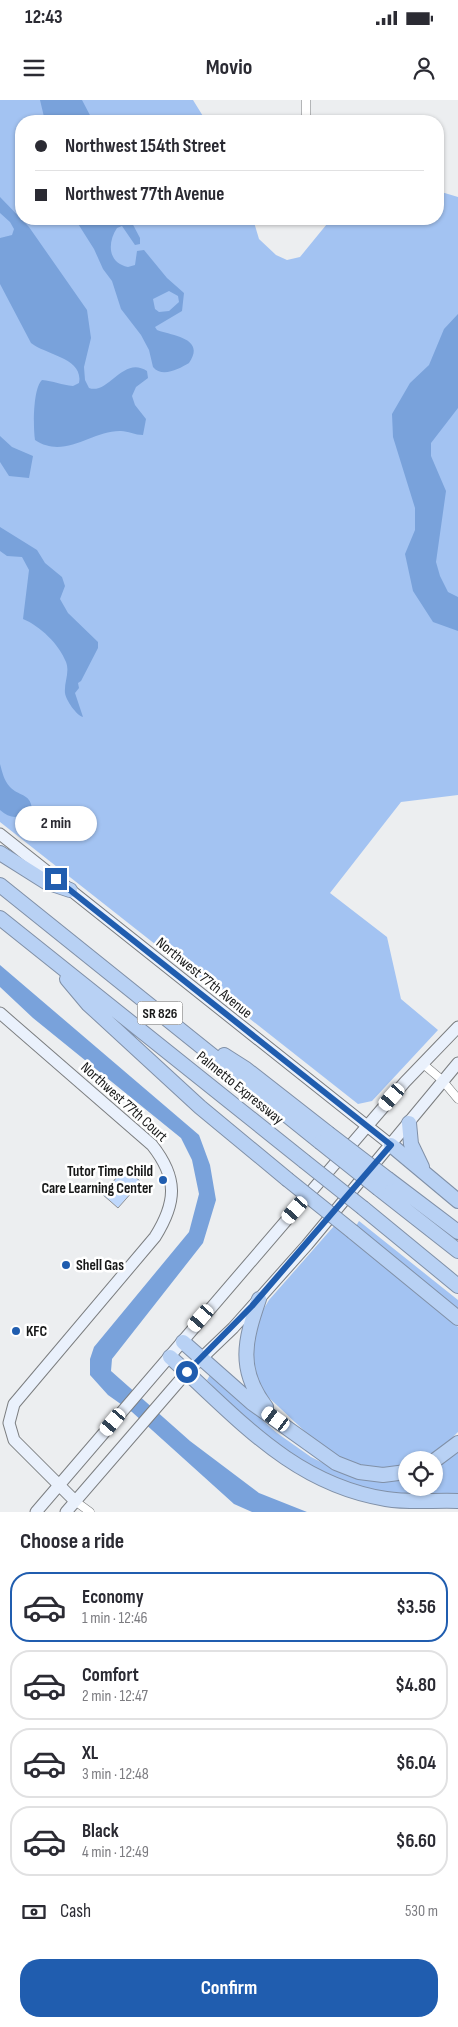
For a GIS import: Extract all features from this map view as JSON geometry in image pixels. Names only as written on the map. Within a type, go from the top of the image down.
[{"type":"highway","points":[[0,853],[46,882],[70,890]]},
{"type":"highway","name":"Palmetto Expressway","points":[[0,885],[172,1023],[384,1184],[458,1251]]},
{"type":"highway","name":"Palmetto Expressway","points":[[0,918],[304,1160],[458,1286]]},
{"type":"highway","points":[[45,954],[88,1004],[200,1107],[458,1318]]},
{"type":"highway","points":[[409,1123],[411,1144],[425,1172]]},
{"type":"highway","points":[[391,1145],[458,1201]]},
{"type":"highway","points":[[384,1184],[458,1232]]},
{"type":"highway","points":[[260,1298],[247,1336],[247,1368],[254,1390],[276,1419]]},
{"type":"highway","points":[[183,1342],[312,1448],[336,1463],[359,1472],[383,1475],[398,1473]]},
{"type":"highway","points":[[170,1357],[260,1441],[292,1464],[318,1478],[352,1492],[388,1500],[458,1500]]},
{"type":"highway","points":[[443,1454],[458,1443]]},
{"type":"main road","name":"Northwest 77th Avenue","points":[[0,834],[391,1145]]},
{"type":"main road","name":"Northwest 77th Court","points":[[0,1013],[152,1145],[162,1157],[168,1170],[172,1189],[171,1205],[155,1237],[14,1404],[10,1423],[14,1440],[75,1501]]},
{"type":"main road","points":[[36,1512],[422,1063],[458,1027]]},
{"type":"main road","points":[[66,1512],[187,1372],[202,1359],[260,1298],[391,1145],[442,1080],[458,1063]]},
{"type":"street","points":[[306,100],[306,115]]},
{"type":"street","points":[[422,1063],[442,1080],[458,1099]]},
{"type":"street","name":"Northwest 77th Court","points":[[75,1501],[90,1512]]},
{"type":"shaded area","points":[[0,100],[193,100],[202,115],[15,115],[15,225],[255,225],[259,239],[276,255],[287,260],[300,257],[326,225],[444,225],[444,193],[458,197],[458,795],[401,802],[330,893],[387,937],[401,999],[438,1030],[372,1101],[358,1104],[0,822]]},
{"type":"shaded area","points":[[40,100],[82,100],[90,115],[44,115]]},
{"type":"shaded area","points":[[0,197],[15,213],[15,225],[27,225],[29,227],[87,310],[91,338],[84,367],[85,380],[89,388],[96,389],[103,386],[123,371],[131,368],[138,367],[147,371],[148,378],[136,387],[132,396],[135,405],[146,419],[143,435],[124,431],[110,432],[68,446],[57,447],[35,440],[34,408],[39,384],[42,380],[73,386],[79,383],[79,375],[76,368],[70,363],[31,343],[0,284],[0,238],[12,235],[14,229],[10,222],[0,213]]},
{"type":"shaded area","points":[[79,225],[133,225],[140,238],[140,244],[135,245],[122,226],[117,228],[111,246],[113,257],[121,265],[128,267],[135,265],[137,251],[144,250],[167,278],[184,293],[182,311],[155,327],[157,330],[179,336],[191,343],[193,355],[189,363],[176,370],[166,372],[161,372],[153,367],[149,350],[141,335],[121,309],[112,281],[103,269],[94,249]],"holes":[[[169,291],[178,296],[179,302],[169,311],[159,312],[155,309],[153,299]]]},
{"type":"shaded area","points":[[458,314],[458,408],[431,443],[431,456],[446,491],[436,562],[448,592],[458,597],[458,631],[433,622],[413,591],[405,554],[415,530],[415,508],[393,437],[392,414],[410,383],[429,365],[444,329]]},
{"type":"shaded area","points":[[0,436],[12,447],[33,456],[29,478],[9,476],[0,462]]},
{"type":"shaded area","points":[[0,527],[37,550],[45,563],[62,577],[65,586],[60,599],[68,613],[98,642],[98,648],[81,681],[78,683],[79,688],[75,693],[83,717],[74,710],[65,693],[67,670],[63,655],[48,636],[36,626],[23,619],[29,570],[22,557],[7,556],[0,551]]},
{"type":"shaded area","points":[[0,764],[8,785],[26,797],[31,803],[32,808],[20,816],[12,817],[0,810]]},
{"type":"shaded area","points":[[0,965],[199,1135],[210,1165],[216,1200],[203,1243],[112,1359],[111,1371],[190,1441],[259,1493],[307,1512],[252,1512],[234,1504],[132,1412],[108,1395],[90,1375],[90,1359],[94,1347],[189,1232],[199,1194],[192,1160],[181,1138],[33,1018],[0,987]]},
{"type":"shaded area","points":[[359,1221],[458,1300],[458,1310],[356,1226]]},
{"type":"shaded area","points":[[334,1226],[448,1315],[458,1327],[458,1432],[438,1451],[398,1451],[398,1467],[383,1468],[363,1465],[345,1459],[330,1451],[315,1440],[261,1390],[253,1367],[254,1325],[269,1300]]},
{"type":"shaded area","points":[[210,1375],[277,1433],[311,1457],[329,1466],[398,1476],[398,1494],[352,1485],[328,1476],[305,1464],[283,1450],[243,1417],[207,1380]]},
{"type":"shaded area","points":[[458,1449],[458,1494],[443,1494],[443,1460]]},
{"type":"building","points":[[125,1168],[141,1182],[118,1208],[102,1194]]},
{"type":"place","name":"Tutor Time Child Care Learning Center","points":[[163,1180]]},
{"type":"place","name":"Shell Gas","points":[[66,1265]]},
{"type":"place","name":"KFC","points":[[16,1331]]},
{"type":"route","points":[[56,879],[347,1112],[391,1145],[329,1220],[252,1306],[208,1353],[187,1372]]}]
